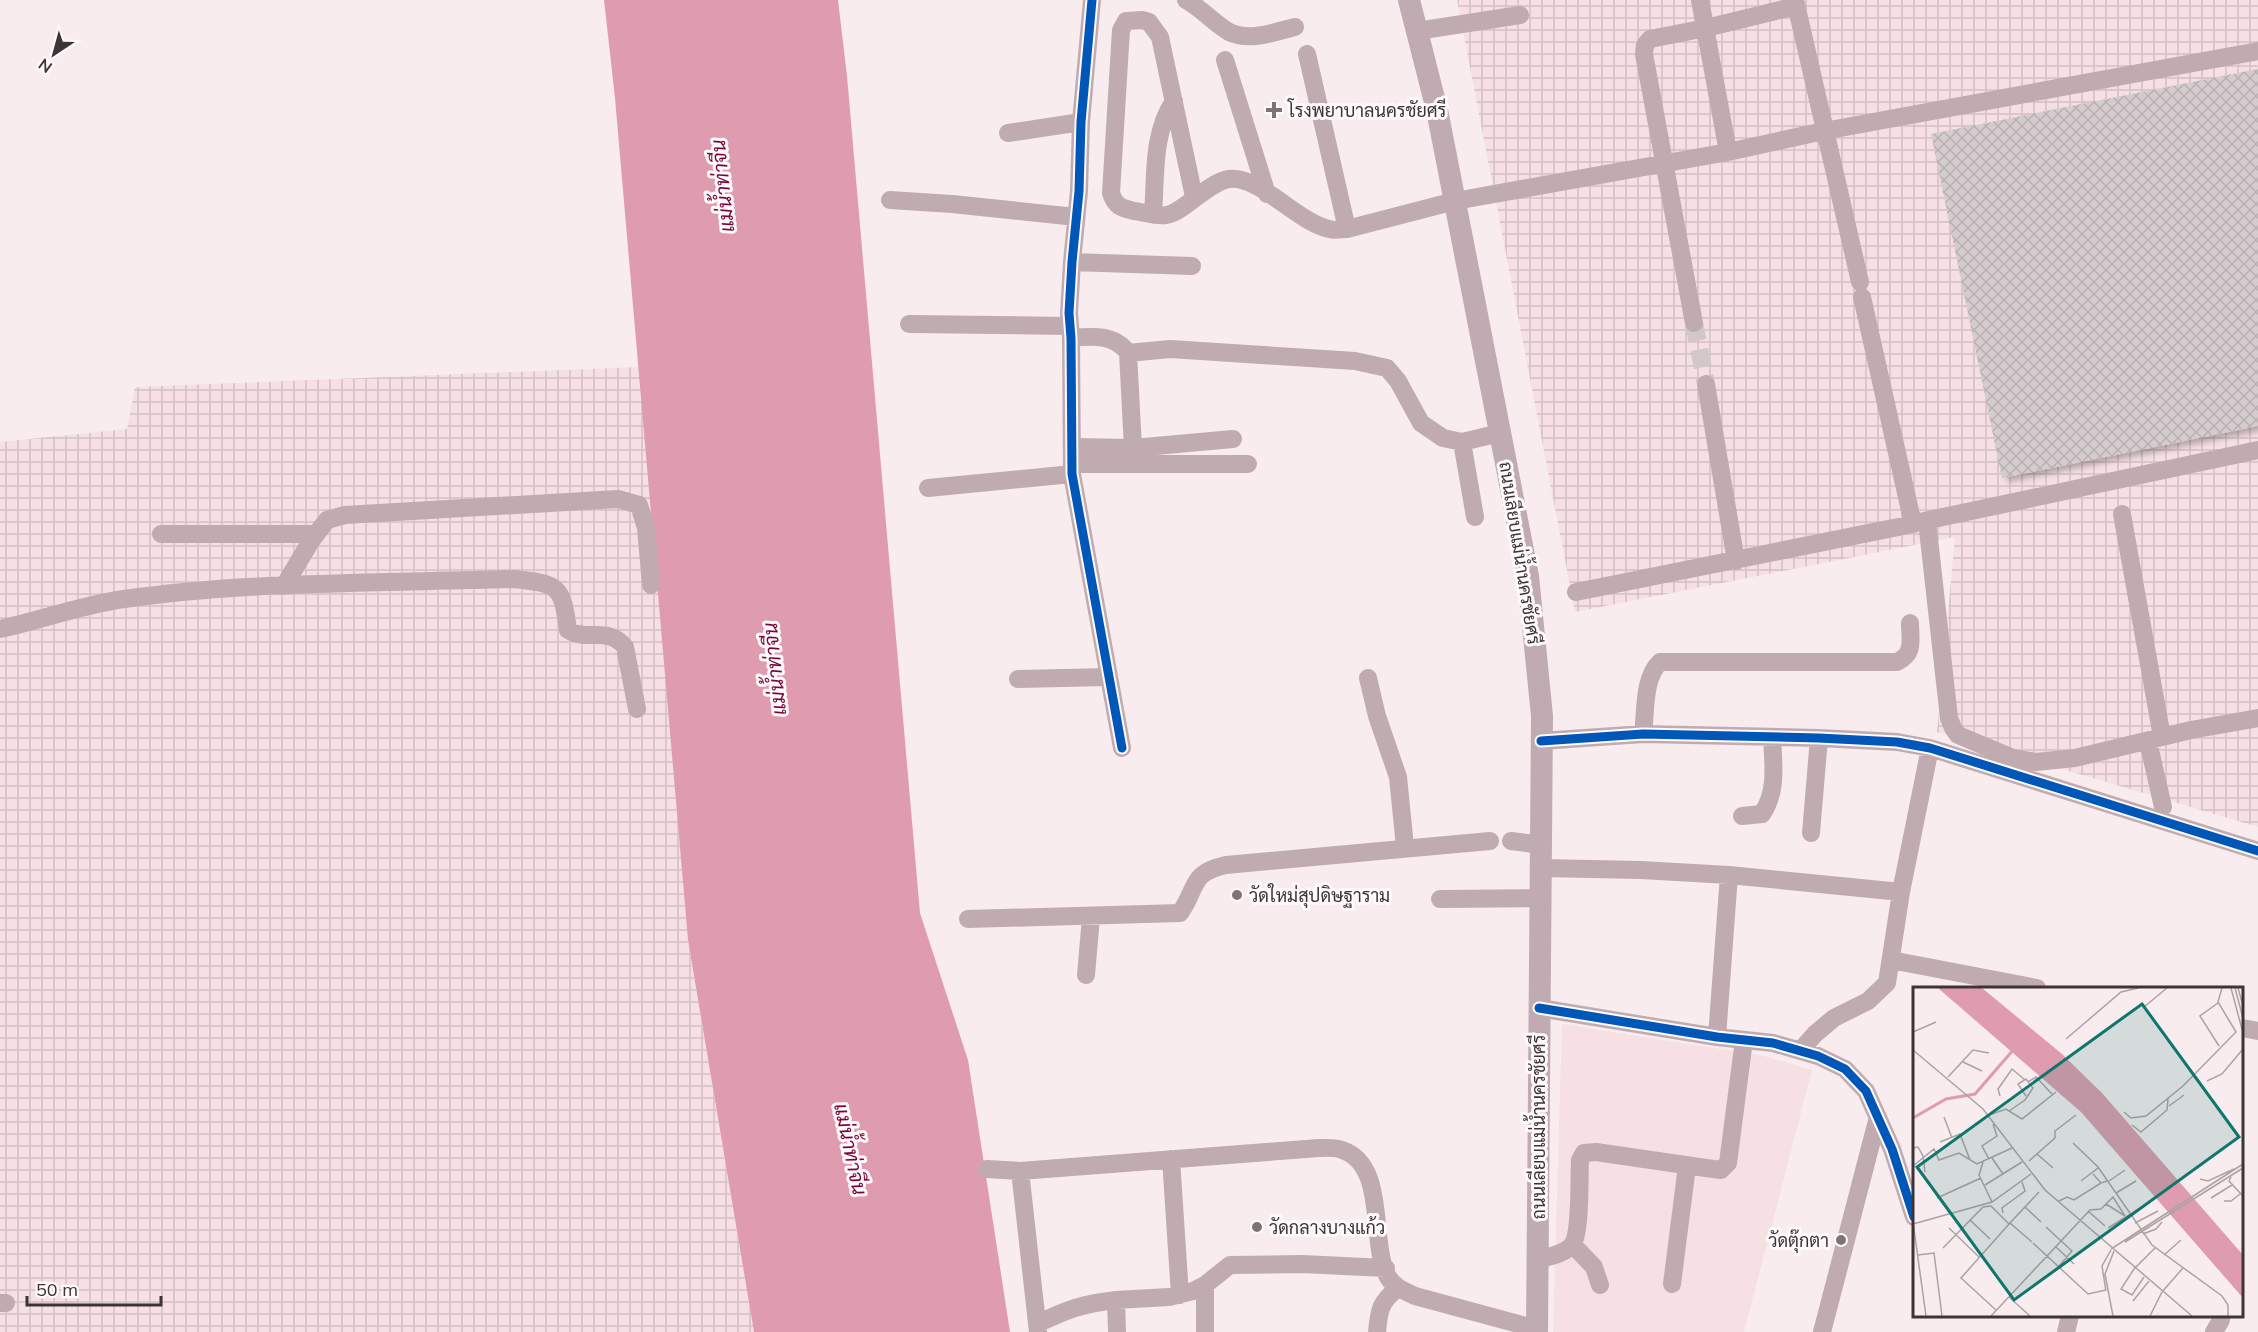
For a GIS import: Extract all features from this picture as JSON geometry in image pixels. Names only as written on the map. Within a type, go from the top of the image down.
[{"type":"main road","name":"ถนนเลียบแม่น้ำนครชัยศรี","points":[[1409,0],[1437,110],[1455,201],[1528,576],[1536,645],[1542,716],[1537,1330]]},
{"type":"street","points":[[1092,0],[1081,122],[1080,191],[1072,262],[1070,332],[1072,461],[1122,748]]},
{"type":"street","points":[[1186,0],[1229,32],[1242,36],[1254,36],[1295,27]]},
{"type":"street","points":[[1700,0],[1728,152]]},
{"type":"street","points":[[1694,323],[1644,54],[1645,45],[1650,39],[1706,28],[1796,3],[1861,290],[1920,522],[1949,718],[1953,728],[1958,735],[2013,758],[2036,762],[2075,758],[2258,718]]},
{"type":"street","points":[[1417,31],[1520,15]]},
{"type":"street","points":[[1194,197],[1164,52],[1155,27],[1142,20],[1126,21],[1121,30],[1111,193],[1114,203],[1122,209],[1165,216],[1176,212],[1194,197],[1227,179],[1248,181],[1314,223],[1330,230],[1347,229],[1455,201],[1728,152],[1824,131],[2258,51]]},
{"type":"street","points":[[1307,54],[1347,229]]},
{"type":"street","points":[[1225,60],[1267,194]]},
{"type":"street","points":[[1153,214],[1160,128],[1165,114],[1174,101]]},
{"type":"street","points":[[1008,133],[1081,122]]},
{"type":"street","points":[[890,200],[1076,217]]},
{"type":"street","points":[[1072,262],[1192,266]]},
{"type":"street","points":[[909,324],[1070,332],[1096,336],[1122,344],[1128,353],[1133,448]]},
{"type":"street","points":[[1128,353],[1170,349],[1355,361],[1387,368],[1398,381],[1421,423],[1443,438],[1462,442],[1500,433]]},
{"type":"street","points":[[1706,384],[1736,561]]},
{"type":"street","points":[[928,488],[1133,448],[1233,439]]},
{"type":"street","points":[[1462,442],[1475,517]]},
{"type":"street","points":[[1576,592],[1736,561],[2258,450]]},
{"type":"street","points":[[1072,461],[1248,464]]},
{"type":"street","points":[[284,586],[327,520],[345,515],[618,499],[639,505],[645,528],[651,585]]},
{"type":"street","points":[[2122,514],[2163,807]]},
{"type":"street","points":[[161,534],[316,534]]},
{"type":"street","points":[[0,629],[122,599],[190,592],[284,586],[514,579],[542,582],[552,586],[564,602],[568,630],[576,635],[613,637],[625,647],[637,709]]},
{"type":"street","points":[[1643,734],[1650,676],[1654,667],[1660,662],[1897,662],[1907,657],[1910,650],[1910,623]]},
{"type":"street","points":[[1018,679],[1108,677]]},
{"type":"street","points":[[1368,678],[1377,716],[1398,777],[1405,847]]},
{"type":"street","points":[[1541,741],[1643,734],[1898,742],[1930,748],[2258,851]]},
{"type":"street","points":[[1742,816],[1762,814],[1769,803],[1774,776],[1772,737]]},
{"type":"street","points":[[1811,833],[1819,738]]},
{"type":"street","points":[[1800,1051],[1834,1018],[1868,1001],[1887,983],[1901,892],[1930,748]]},
{"type":"street","points":[[1511,840],[1542,845]]},
{"type":"street","points":[[968,919],[1180,913],[1187,904],[1194,882],[1209,869],[1405,847],[1490,841]]},
{"type":"street","points":[[1541,868],[1729,875],[1901,892]]},
{"type":"street","points":[[1717,1037],[1729,875]]},
{"type":"street","points":[[1440,900],[1540,898]]},
{"type":"street","points":[[1086,975],[1091,916]]},
{"type":"street","points":[[1891,960],[2032,987]]},
{"type":"street","points":[[1539,1008],[1717,1037],[1773,1043],[1818,1056],[1845,1070],[1866,1091],[1892,1149],[1913,1214]]},
{"type":"street","points":[[2243,1028],[2258,1031]]},
{"type":"street","points":[[1537,1260],[1566,1251],[1573,1245],[1577,1231],[1580,1160],[1584,1153],[1596,1152],[1721,1170],[1728,1164],[1744,1040]]},
{"type":"street","points":[[1822,1332],[1878,1117]]},
{"type":"street","points":[[987,1169],[1020,1171],[1319,1148],[1343,1150],[1366,1169],[1374,1198],[1380,1248],[1388,1276],[1398,1288],[1491,1324],[1537,1330]]},
{"type":"street","points":[[1171,1159],[1180,1295]]},
{"type":"street","points":[[1672,1284],[1687,1166]]},
{"type":"street","points":[[1020,1171],[1038,1328],[1067,1309],[1083,1304],[1116,1300],[1147,1300],[1180,1295],[1205,1285],[1230,1265],[1302,1264],[1386,1268]]},
{"type":"street","points":[[1573,1245],[1594,1268],[1600,1285]]},
{"type":"street","points":[[1205,1285],[1205,1332]]},
{"type":"street","points":[[1377,1332],[1381,1306],[1386,1298],[1398,1288]]},
{"type":"street","points":[[1116,1300],[1117,1332]]},
{"type":"street","points":[[2066,1332],[2070,1317]]},
{"type":"street","points":[[2214,1332],[2221,1317]]},
{"type":"shaded area","points":[[1457,0],[2258,0],[2258,827],[1937,732],[1955,537],[1575,612]]},
{"type":"shaded area","points":[[639,367],[688,940],[754,1332],[0,1332],[0,442],[127,429],[135,387]]},
{"type":"shaded area","points":[[1562,1024],[1764,1056],[1812,1070],[1744,1332],[1553,1332]]},
{"type":"water","name":"แม่น้ำท่าจีน","points":[[604,0],[838,0],[847,76],[920,913],[968,1060],[1010,1332],[754,1332],[688,940],[615,98]]},
{"type":"building","points":[[2258,69],[2258,426],[2002,478],[1931,134]]},
{"type":"tunnel","points":[[1694,323],[1706,384]]},
{"type":"cycle path","points":[[1092,0],[1081,122],[1079,191],[1069,313],[1072,474],[1122,748]]},
{"type":"cycle path","points":[[1541,741],[1643,734],[1897,742],[1930,748],[2258,851]]},
{"type":"cycle path","points":[[1539,1008],[1717,1037],[1773,1043],[1818,1056],[1845,1069],[1866,1091],[1892,1149],[1913,1214]]},
{"type":"place","name":"โรงพยาบาลนครชัยศรี","points":[[1274,110]]},
{"type":"place","name":"วัดใหม่สุปดิษฐาราม","points":[[1237,895]]},
{"type":"place","name":"วัดกลางบางแก้ว","points":[[1257,1227]]},
{"type":"place","name":"วัดตุ๊กตา","points":[[1841,1240]]}]
